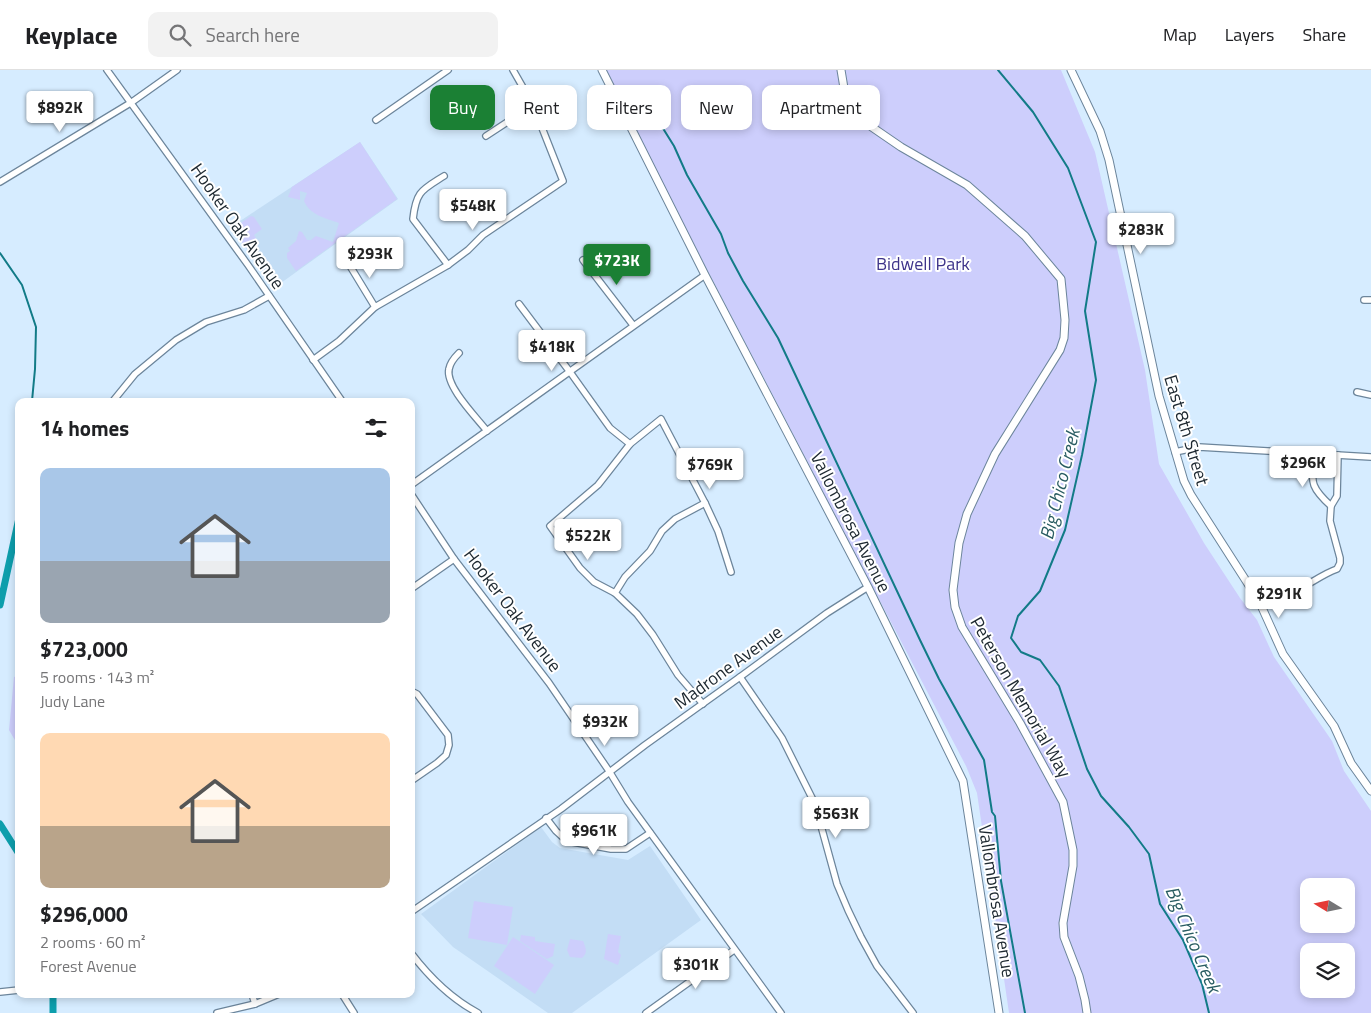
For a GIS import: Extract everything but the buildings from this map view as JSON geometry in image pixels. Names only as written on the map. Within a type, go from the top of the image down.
[{"type":"street","name":"Hooker Oak Avenue","points":[[107,70],[132,102],[340,398]]},
{"type":"street","points":[[0,182],[132,102],[178,70]]},
{"type":"street","points":[[376,120],[448,70]]},
{"type":"street","points":[[513,70],[522,85]]},
{"type":"street","name":"Vallombrosa Avenue","points":[[602,70],[705,275],[868,587],[963,782],[999,1013]]},
{"type":"street","name":"Peterson Memorial Way","points":[[841,70],[848,101],[866,123],[901,147],[967,185],[1025,236],[1061,280],[1065,320],[1064,338],[1060,350],[995,454],[967,514],[959,543],[953,590],[955,607],[962,627],[1020,723],[1063,802],[1073,850],[1073,866],[1063,923],[1064,937],[1086,1000],[1087,1013]]},
{"type":"street","name":"East 8th Street","points":[[1071,70],[1100,131],[1108,160],[1159,396],[1184,481],[1259,601],[1283,654],[1334,726],[1351,763],[1370,786]]},
{"type":"street","points":[[486,136],[505,123]]},
{"type":"street","points":[[313,360],[339,341],[375,307],[448,265],[468,250],[483,235],[563,181],[543,130]]},
{"type":"street","points":[[444,176],[423,189],[415,203],[413,219],[448,265]]},
{"type":"street","points":[[583,260],[633,325]]},
{"type":"street","points":[[347,261],[375,307]]},
{"type":"street","points":[[415,482],[705,275]]},
{"type":"street","points":[[116,398],[136,374],[182,336],[206,322],[244,310],[269,296]]},
{"type":"street","points":[[1364,300],[1371,300]]},
{"type":"street","points":[[519,304],[610,428],[630,444]]},
{"type":"street","points":[[459,353],[449,369],[449,379],[456,392],[487,431]]},
{"type":"street","points":[[1358,392],[1371,395]]},
{"type":"street","points":[[703,704],[678,675],[653,635],[637,614],[615,594],[594,582],[580,568],[550,526],[598,485],[630,444],[661,419],[706,503],[718,531],[731,572]]},
{"type":"street","points":[[1175,452],[1199,447],[1371,457]]},
{"type":"street","points":[[1313,454],[1312,480],[1314,489],[1331,506]]},
{"type":"street","points":[[1259,601],[1271,596],[1292,593],[1326,573],[1337,569],[1340,563],[1330,526],[1331,506],[1337,496],[1338,455]]},
{"type":"street","name":"Hooker Oak Avenue","points":[[415,500],[454,559],[550,683],[628,802],[781,1013]]},
{"type":"street","points":[[615,594],[625,577],[650,551],[662,532],[675,520],[706,503]]},
{"type":"street","points":[[415,586],[454,559]]},
{"type":"street","name":"Madrone Avenue","points":[[415,909],[546,818],[827,613],[868,587]]},
{"type":"street","points":[[740,677],[782,738],[815,804],[837,884],[861,937],[878,966],[913,1013]]},
{"type":"street","points":[[415,693],[448,735],[450,745],[446,755],[437,764],[415,778]]},
{"type":"street","points":[[546,818],[556,832],[567,841],[611,848],[626,849],[650,833]]},
{"type":"street","points":[[646,1013],[734,950]]},
{"type":"street","points":[[415,959],[442,988],[460,1003],[478,1013]]},
{"type":"street","points":[[0,992],[15,990]]},
{"type":"street","points":[[253,998],[255,1004]]},
{"type":"street","points":[[217,1013],[255,1004],[269,998]]},
{"type":"street","points":[[345,998],[354,1013]]},
{"type":"shaded area","points":[[360,142],[398,199],[274,288],[231,227]]},
{"type":"shaded area","points":[[541,827],[552,842],[560,848],[628,860],[650,846],[701,920],[572,1013],[548,1013],[453,947],[421,914]]},
{"type":"green space","name":"Bidwell Park","points":[[603,70],[1061,70],[1095,152],[1145,370],[1159,464],[1204,543],[1240,598],[1257,620],[1274,657],[1332,741],[1344,771],[1371,811],[1371,1013],[1009,1013],[977,793],[966,766],[634,130],[671,130],[671,85],[611,85]]},
{"type":"green space","points":[[360,142],[397,199],[296,271],[287,258],[287,253],[290,251],[288,248],[296,241],[299,231],[302,232],[307,240],[311,240],[316,236],[333,242],[339,223],[310,210],[304,201],[307,193],[300,191],[300,200],[288,197],[292,187]]},
{"type":"green space","points":[[251,216],[254,217],[262,229],[254,235],[256,238],[246,248],[234,231],[235,227]]},
{"type":"green space","points":[[15,677],[15,740],[9,730]]},
{"type":"green space","points":[[474,901],[513,907],[507,945],[468,938]]},
{"type":"green space","points":[[608,934],[621,936],[618,952],[621,955],[618,965],[604,959]]},
{"type":"green space","points":[[521,935],[535,937],[535,941],[555,944],[553,956],[547,959],[520,941]]},
{"type":"green space","points":[[513,937],[554,965],[535,994],[494,966]]},
{"type":"green space","points":[[570,939],[583,941],[586,950],[582,958],[570,957],[567,950]]},
{"type":"waterway","name":"Big Chico Creek","points":[[998,70],[1033,112],[1068,168],[1096,242],[1085,311],[1096,380],[1082,455],[1065,530],[1040,591],[1018,616],[1011,638],[1021,652],[1040,660],[1059,686],[1087,769],[1101,796],[1129,827],[1149,854],[1160,904],[1183,940],[1202,984],[1209,1013]]},
{"type":"waterway","points":[[664,130],[721,234],[728,253],[743,281],[778,338],[939,679],[984,760],[992,812],[995,816],[1001,881],[1025,1013]]},
{"type":"waterway","points":[[0,253],[22,285],[36,327],[32,398]]},
{"type":"waterway","points":[[0,605],[15,536]]},
{"type":"waterway","points":[[0,824],[15,848]]},
{"type":"waterway","points":[[53,998],[53,1013]]}]
